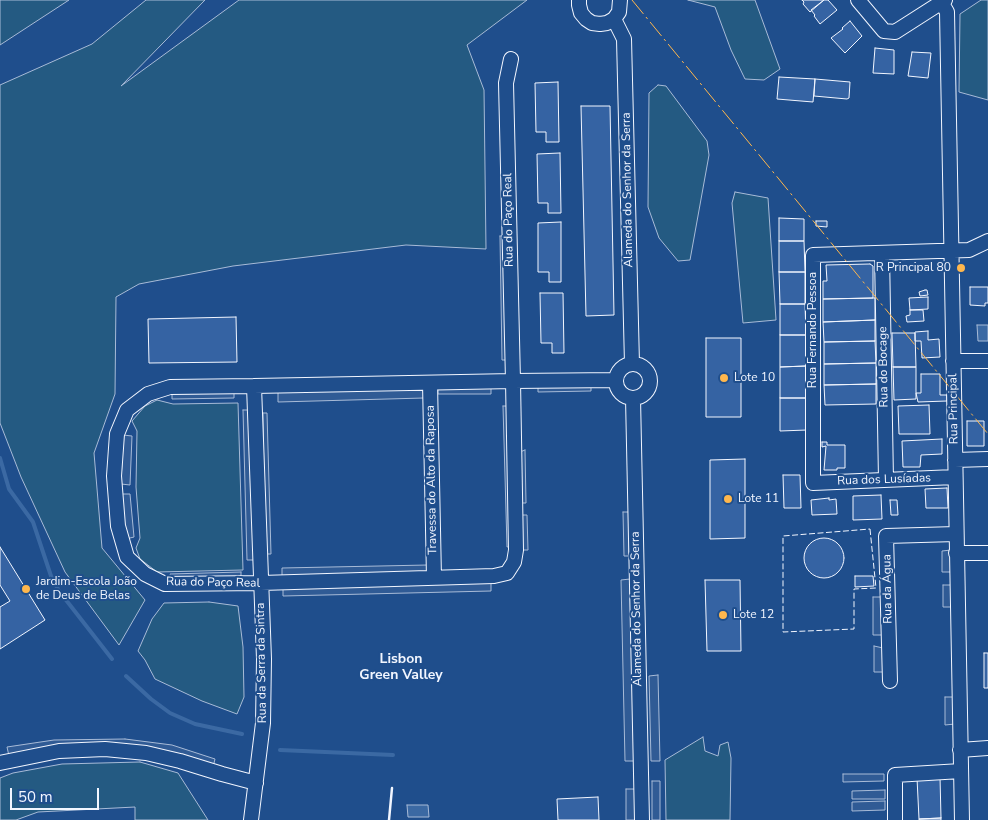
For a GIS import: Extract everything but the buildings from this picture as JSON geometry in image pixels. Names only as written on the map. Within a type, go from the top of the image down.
[{"type":"street","points":[[579,0],[581,13],[586,19],[592,23],[600,24],[614,19],[619,12],[620,0]]},
{"type":"street","points":[[858,0],[884,31],[895,32],[942,1]]},
{"type":"street","name":"Rua Principal","points":[[942,1],[947,12],[962,820]]},
{"type":"street","name":"Alameda do Senhor da Serra","points":[[614,19],[624,39],[632,364]]},
{"type":"street","name":"Rua do Paço Real","points":[[511,59],[506,83],[513,381],[516,550],[514,562],[506,573],[494,576],[434,578],[164,584],[146,574],[127,557],[118,526],[114,476],[117,434],[127,410],[148,394],[170,387],[513,381],[616,380]]},
{"type":"street","name":"Rua Fernando Pessoa","points":[[813,483],[813,255],[951,252],[970,250],[988,241]]},
{"type":"street","name":"Rua do Bocage","points":[[882,254],[886,480]]},
{"type":"street","points":[[953,361],[988,361]]},
{"type":"street","points":[[632,364],[644,368],[650,380],[645,393],[633,398],[620,393],[616,380],[617,374],[621,369],[632,364]]},
{"type":"street","name":"Travessa do Alto da Raposa","points":[[430,383],[434,578]]},
{"type":"street","name":"Rua da Serra da Sintra","points":[[251,820],[263,723],[264,659],[254,386]]},
{"type":"street","name":"Alameda do Senhor da Serra","points":[[633,398],[642,820]]},
{"type":"street","points":[[954,460],[988,459]]},
{"type":"street","name":"Rua dos Lusíadas","points":[[813,483],[955,478]]},
{"type":"street","name":"Rua da Água","points":[[890,681],[886,536],[956,534]]},
{"type":"street","points":[[956,553],[988,553]]},
{"type":"street","points":[[960,750],[988,748]]},
{"type":"street","points":[[0,763],[59,751],[105,749],[146,753],[256,783]]},
{"type":"street","points":[[895,820],[895,775],[960,771]]},
{"type":"shaded area","points":[[0,0],[69,0],[0,45]]},
{"type":"shaded area","points":[[146,0],[205,0],[121,86],[239,0],[527,0],[467,45],[484,90],[486,249],[406,245],[233,266],[139,284],[116,297],[115,394],[94,453],[102,548],[145,600],[119,645],[65,572],[21,477],[0,423],[0,85],[92,44]]},
{"type":"shaded area","points":[[688,0],[755,0],[780,69],[764,80],[745,79],[731,50],[715,7]]},
{"type":"shaded area","points":[[981,0],[988,0],[988,100],[959,92],[960,14]]},
{"type":"shaded area","points":[[658,85],[666,86],[707,141],[709,155],[690,260],[678,261],[659,238],[648,207],[649,93]]},
{"type":"shaded area","points":[[735,192],[768,198],[776,320],[743,323],[732,203]]},
{"type":"shaded area","points":[[500,236],[505,236],[507,360],[502,360]]},
{"type":"shaded area","points":[[977,325],[988,325],[988,341],[978,341]]},
{"type":"shaded area","points":[[591,386],[591,391],[538,392],[538,387]]},
{"type":"shaded area","points":[[491,388],[491,394],[438,394],[438,389]]},
{"type":"shaded area","points":[[423,389],[424,398],[278,402],[278,392]]},
{"type":"shaded area","points":[[234,393],[234,398],[172,399],[172,394]]},
{"type":"shaded area","points":[[157,400],[173,404],[238,403],[243,570],[157,572],[140,559],[136,548],[140,538],[136,487],[137,431],[132,421],[145,406]]},
{"type":"shaded area","points":[[503,406],[509,406],[513,546],[507,547]]},
{"type":"shaded area","points":[[243,410],[252,410],[255,560],[247,560]]},
{"type":"shaded area","points":[[263,413],[267,413],[271,554],[265,554]]},
{"type":"shaded area","points":[[123,435],[132,436],[130,485],[121,484]]},
{"type":"shaded area","points":[[525,450],[526,503],[521,503],[520,452]]},
{"type":"shaded area","points":[[121,494],[130,494],[134,537],[126,539]]},
{"type":"shaded area","points":[[623,512],[629,512],[629,556],[624,556]]},
{"type":"shaded area","points":[[521,515],[527,515],[528,550],[522,550]]},
{"type":"shaded area","points":[[951,550],[951,572],[942,572],[942,551]]},
{"type":"shaded area","points":[[428,565],[428,573],[282,577],[282,568]]},
{"type":"shaded area","points":[[241,572],[241,578],[171,579],[170,574]]},
{"type":"shaded area","points":[[630,579],[634,761],[625,761],[621,580]]},
{"type":"shaded area","points":[[491,582],[491,591],[283,596],[283,587]]},
{"type":"shaded area","points":[[943,585],[952,585],[952,607],[943,607]]},
{"type":"shaded area","points":[[873,597],[883,597],[884,635],[873,635]]},
{"type":"shaded area","points":[[209,602],[238,606],[243,647],[244,697],[237,714],[202,701],[155,679],[138,651],[152,619],[164,603]]},
{"type":"shaded area","points":[[874,646],[883,648],[883,672],[874,672]]},
{"type":"shaded area","points":[[658,675],[660,761],[651,761],[649,676]]},
{"type":"shaded area","points":[[945,697],[954,697],[955,724],[945,725]]},
{"type":"shaded area","points":[[703,737],[705,751],[718,756],[720,745],[728,742],[731,758],[730,820],[666,820],[665,760]]},
{"type":"shaded area","points":[[125,739],[172,745],[215,759],[213,767],[175,755],[9,756],[7,747],[54,740]]},
{"type":"shaded area","points":[[140,762],[178,773],[208,820],[135,820],[135,807],[38,812],[16,820],[0,820],[0,778],[13,773],[62,764]]},
{"type":"shaded area","points":[[843,774],[884,774],[884,781],[843,782]]},
{"type":"shaded area","points":[[652,781],[660,781],[660,820],[652,820]]},
{"type":"shaded area","points":[[626,789],[635,789],[635,820],[626,820]]},
{"type":"shaded area","points":[[885,790],[885,799],[852,799],[852,791]]},
{"type":"shaded area","points":[[885,801],[885,810],[852,811],[852,802]]},
{"type":"shaded area","points":[[407,805],[428,805],[429,817],[408,817]]},
{"type":"waterway","points":[[0,458],[9,489],[33,522],[51,576],[59,591],[112,659]]},
{"type":"waterway","points":[[126,676],[151,699],[170,713],[195,724],[242,734]]},
{"type":"waterway","points":[[280,750],[393,755]]},
{"type":"fence","points":[[870,529],[876,588],[854,589],[854,629],[783,632],[783,536],[870,529]]},
{"type":"wall","points":[[389,820],[392,788]]},
{"type":"power","points":[[632,0],[988,434]]},
{"type":"place","name":"R Principal 80","points":[[961,268]]},
{"type":"place","name":"Lote 10","points":[[724,378]]},
{"type":"place","name":"Lote 11","points":[[728,499]]},
{"type":"place","name":"Jardim-Escola João de Deus de Belas","points":[[26,589]]},
{"type":"place","name":"Lote 12","points":[[723,615]]},
{"type":"district","name":"Lisbon Green Valley","points":[[401,668]]}]
